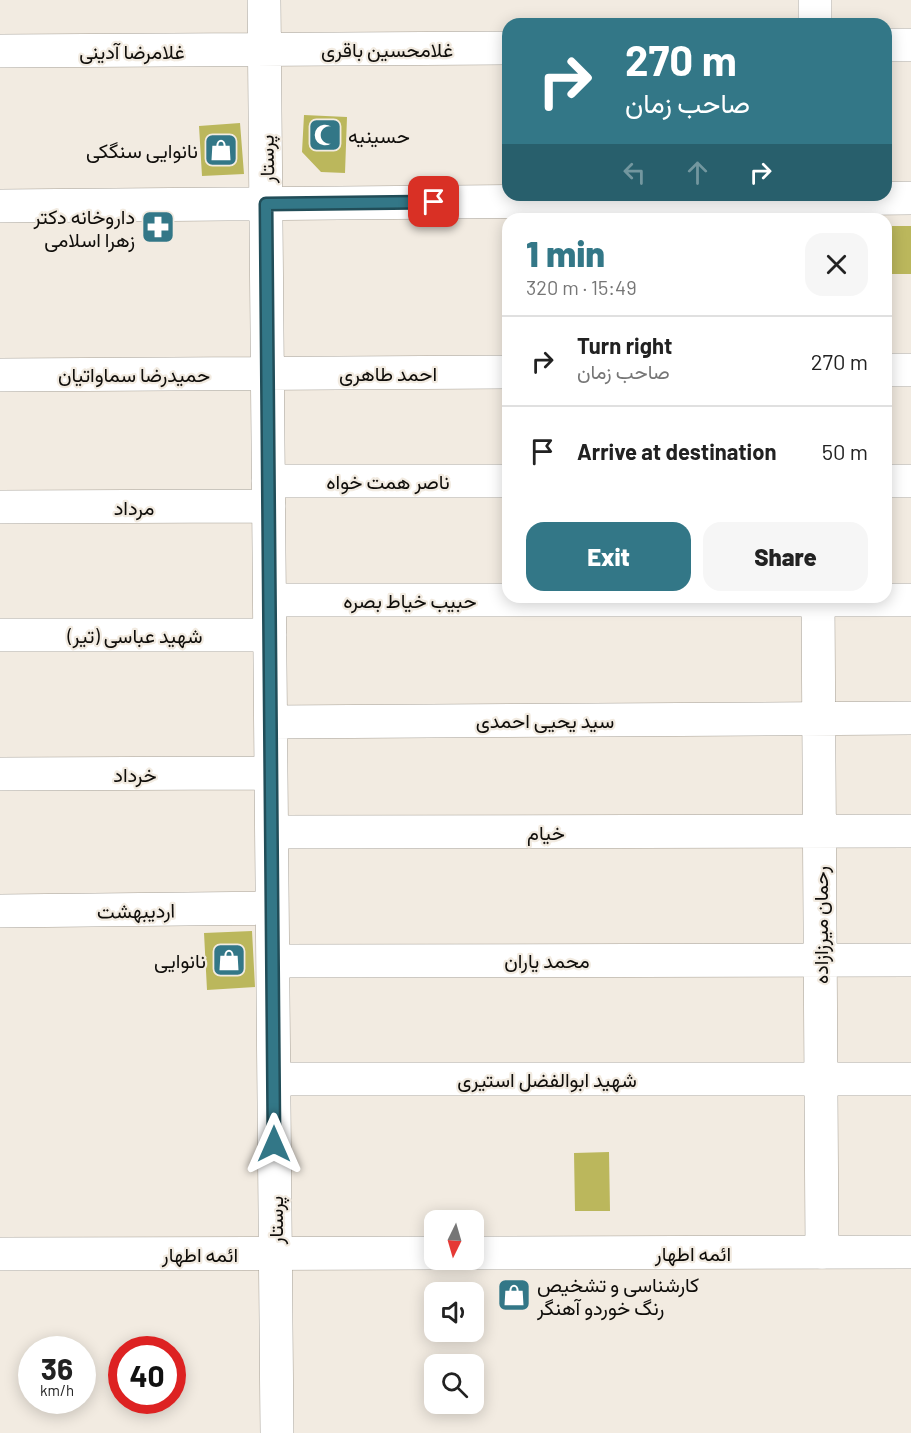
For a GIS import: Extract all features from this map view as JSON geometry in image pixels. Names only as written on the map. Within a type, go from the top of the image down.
[{"type":"street","name":"پرستار","points":[[264,0],[277,1433]]},
{"type":"street","points":[[815,0],[815,18]]},
{"type":"street","points":[[892,45],[911,45]]},
{"type":"street","name":"غلامحسین باقری","points":[[265,50],[502,48]]},
{"type":"street","name":"غلامرضا آدینی","points":[[0,51],[265,50]]},
{"type":"street","points":[[892,199],[911,198]]},
{"type":"street","points":[[0,206],[816,204],[864,201]]},
{"type":"street","points":[[892,370],[911,370]]},
{"type":"street","name":"احمد طاهری","points":[[267,374],[502,372]]},
{"type":"street","name":"حمیدرضا سماواتیان","points":[[0,375],[267,374]]},
{"type":"street","name":"ناصر همت خواه","points":[[268,494],[502,481]]},
{"type":"street","points":[[892,481],[911,481]]},
{"type":"street","name":"مرداد","points":[[0,507],[268,494]]},
{"type":"street","name":"حبیب خیاط بصره","points":[[270,600],[502,599]]},
{"type":"street","name":"حبیب خیاط بصره","points":[[892,600],[911,600]]},
{"type":"street","name":"رحمان میرزازاده","points":[[819,603],[822,1252]]},
{"type":"street","name":"شهید عباسی (تیر)","points":[[0,635],[270,635]]},
{"type":"street","name":"سید یحیی احمدی","points":[[271,722],[911,718]]},
{"type":"street","name":"خرداد","points":[[0,774],[271,773]]},
{"type":"street","name":"خیام","points":[[272,832],[911,831]]},
{"type":"street","name":"اردیبهشت","points":[[0,911],[272,908]]},
{"type":"street","name":"محمد یاران","points":[[273,961],[911,960]]},
{"type":"street","name":"شهید ابوالفضل استیری","points":[[274,1079],[911,1079]]},
{"type":"street","name":"ائمه اطهار","points":[[484,1253],[911,1252]]},
{"type":"street","name":"ائمه اطهار","points":[[0,1254],[424,1253]]},
{"type":"building","name":"حسینیه","points":[[304,115],[347,117],[345,173],[321,172],[302,152]]},
{"type":"building","name":"نانوایی سنگکی","points":[[240,123],[244,174],[202,176],[199,126]]},
{"type":"building","points":[[892,226],[911,226],[911,274],[892,274]]},
{"type":"building","name":"نانوایی","points":[[252,931],[255,987],[207,990],[204,933]]},
{"type":"building","points":[[609,1152],[610,1211],[575,1211],[574,1153]]},
{"type":"place","name":"حسینیه","points":[[325,135]]},
{"type":"place","name":"نانوایی سنگکی","points":[[221,150]]},
{"type":"place","name":"داروخانه دکتر زهرا اسلامی","points":[[158,227]]},
{"type":"place","name":"نانوایی","points":[[229,960]]},
{"type":"place","name":"کارشناسی و تشخیص رنگ خوردو آهنگر","points":[[514,1295]]},
{"type":"route","points":[[274,1144],[266,204],[434,202]]}]
